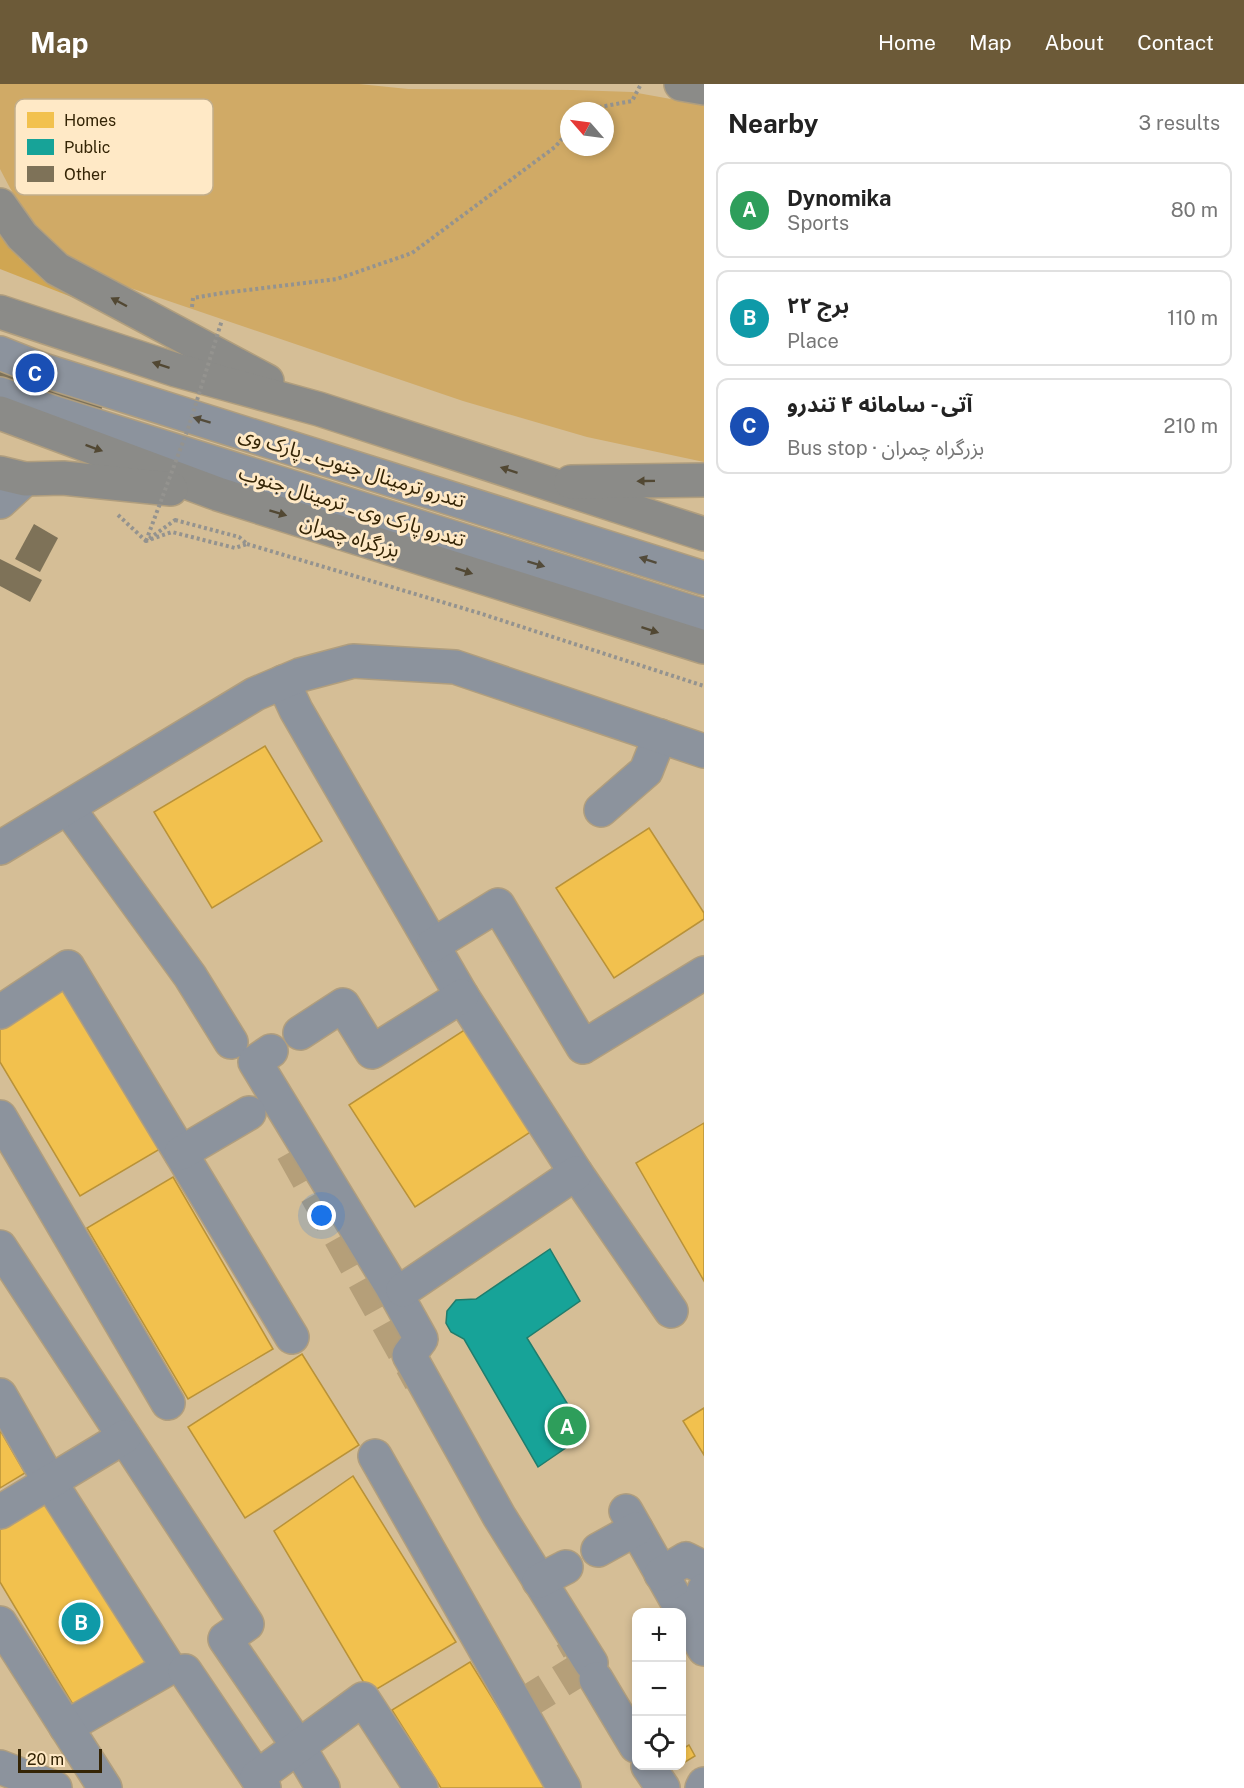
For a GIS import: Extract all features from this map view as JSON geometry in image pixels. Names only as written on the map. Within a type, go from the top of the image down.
[{"type":"highway","points":[[681,84],[704,88]]},
{"type":"highway","points":[[0,205],[22,236],[57,269],[319,409]]},
{"type":"highway","points":[[0,312],[176,370],[319,409],[704,534]]},
{"type":"highway","name":"بزرگراه چمران","points":[[0,413],[218,494],[704,647]]},
{"type":"highway","points":[[13,476],[63,478],[218,494]]},
{"type":"highway","points":[[547,483],[704,480]]},
{"type":"street","name":"تندرو ترمینال جنوب ـ پارک وی","points":[[0,353],[43,370],[704,578]]},
{"type":"street","name":"تندرو پارک وی ـ ترمینال جنوب","points":[[0,394],[704,616]]},
{"type":"street","points":[[0,502],[13,476]]},
{"type":"street","points":[[0,848],[255,694],[300,675],[352,661],[455,667],[704,751]]},
{"type":"street","points":[[283,682],[296,710],[462,996],[576,1173],[671,1311]]},
{"type":"street","points":[[601,810],[646,771],[660,736]]},
{"type":"street","points":[[68,808],[190,976],[231,1042]]},
{"type":"street","points":[[433,945],[498,905],[583,1047],[704,973]]},
{"type":"street","points":[[0,1012],[68,967],[292,1337]]},
{"type":"street","points":[[300,1033],[343,1005],[372,1052],[462,996]]},
{"type":"street","points":[[271,1051],[255,1062],[392,1287],[421,1339],[409,1355],[499,1516],[552,1574],[594,1671],[632,1739]]},
{"type":"street","points":[[181,1153],[249,1113]]},
{"type":"street","points":[[0,1117],[168,1403]]},
{"type":"street","points":[[403,1290],[576,1173]]},
{"type":"street","points":[[0,1247],[247,1624],[225,1639],[298,1746],[322,1788]]},
{"type":"street","points":[[0,1395],[50,1482],[169,1668],[66,1727]]},
{"type":"street","points":[[0,1512],[124,1437]]},
{"type":"street","points":[[375,1456],[564,1788]]},
{"type":"street","points":[[598,1550],[631,1520],[661,1574],[696,1590]]},
{"type":"street","points":[[661,1574],[686,1559],[696,1590],[704,1649]]},
{"type":"street","points":[[0,1623],[105,1788]]},
{"type":"street","points":[[184,1671],[260,1782],[298,1746],[363,1699],[421,1788]]},
{"type":"street","points":[[0,1767],[55,1788]]},
{"type":"street","points":[[651,1770],[663,1788]]},
{"type":"street","points":[[702,1788],[704,1784]]},
{"type":"path","points":[[614,104],[632,101],[641,84]]},
{"type":"path","points":[[192,309],[193,298],[337,279],[412,253],[560,141]]},
{"type":"path","points":[[147,541],[189,426],[222,320]]},
{"type":"path","points":[[116,512],[147,541]]},
{"type":"path","points":[[147,541],[175,520],[239,537],[247,544],[478,613],[704,686]]},
{"type":"path","points":[[147,541],[172,532],[234,548],[247,544]]},
{"type":"shaded area","points":[[0,84],[359,84],[408,89],[573,90],[632,92],[704,105],[704,462],[587,437],[463,401],[101,278],[65,256],[32,223],[10,188],[0,169]]},
{"type":"shaded area","points":[[0,232],[20,259],[53,282],[105,310],[0,269]]},
{"type":"building: Homes","points":[[265,746],[322,841],[212,908],[154,812]]},
{"type":"building: Homes","points":[[649,828],[704,913],[704,919],[614,978],[556,888]]},
{"type":"building: Homes","points":[[63,974],[165,1146],[80,1196],[0,1062],[0,1012]]},
{"type":"building: Homes","points":[[469,1027],[535,1129],[415,1207],[349,1105]]},
{"type":"building: Homes","points":[[704,1123],[704,1281],[636,1163]]},
{"type":"building: Homes","points":[[173,1177],[273,1349],[188,1399],[87,1228]]},
{"type":"building: Homes","points":[[302,1354],[359,1445],[245,1518],[188,1427]]},
{"type":"building: Homes","points":[[704,1408],[704,1455],[683,1421]]},
{"type":"building: Homes","points":[[0,1430],[25,1473],[0,1488]]},
{"type":"building: Homes","points":[[353,1476],[456,1642],[370,1693],[274,1531]]},
{"type":"building: Homes","points":[[61,1491],[163,1662],[78,1713],[0,1582],[0,1527]]},
{"type":"building: Homes","points":[[470,1662],[548,1788],[441,1788],[392,1710]]},
{"type":"building: Homes","points":[[689,1745],[695,1756],[686,1762],[686,1747]]},
{"type":"building: Public","points":[[550,1249],[580,1301],[527,1338],[586,1434],[538,1467],[464,1339],[451,1332],[446,1323],[447,1311],[456,1300],[476,1299]]},
{"type":"building: Other","points":[[0,357],[106,397],[98,419],[0,385]]},
{"type":"building: Other","points":[[34,524],[58,538],[40,572],[15,559]]},
{"type":"building: Other","points":[[0,559],[42,580],[30,602],[0,586]]},
{"type":"tunnel","points":[[292,1151],[420,1381]]},
{"type":"tunnel","points":[[519,1707],[587,1665],[571,1637]]},
{"type":"place","name":"آتی - سامانه ۴ تندرو","points":[[35,373]]},
{"type":"place","name":"Dynomika","points":[[567,1426]]},
{"type":"place","name":"برج ۲۲","points":[[81,1622]]}]
